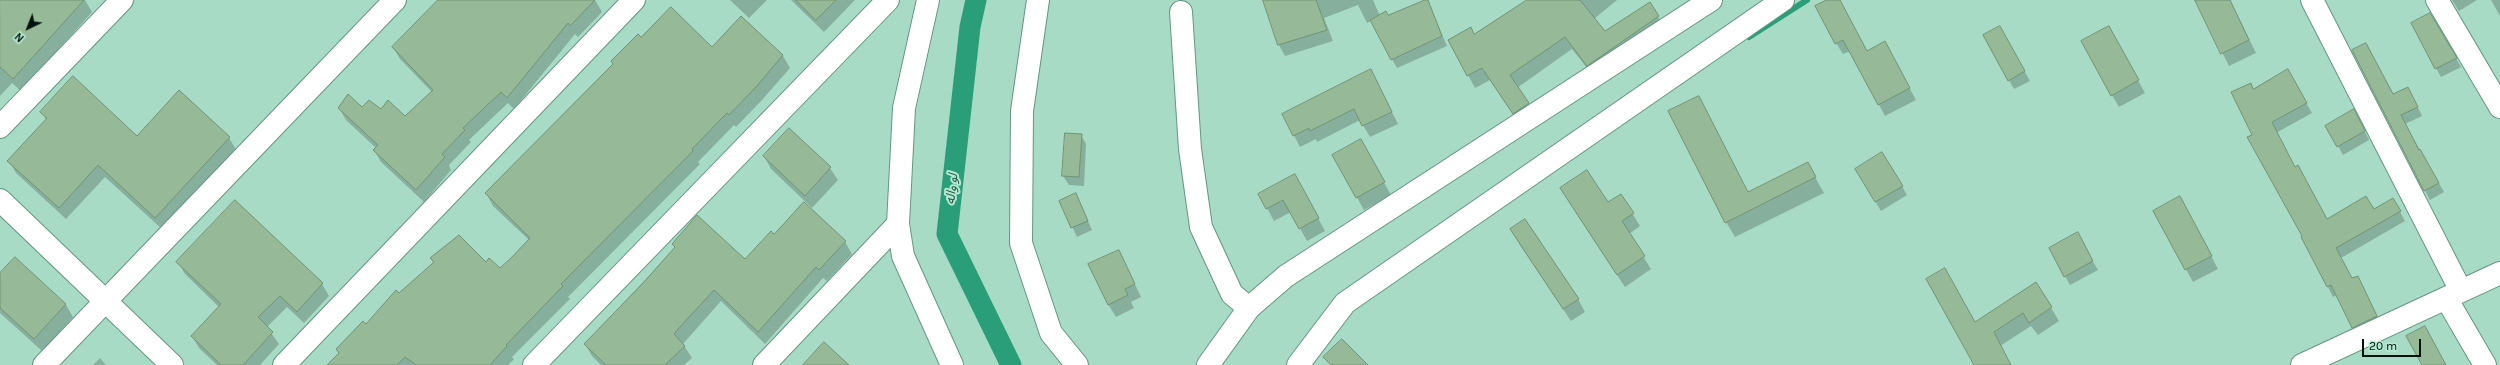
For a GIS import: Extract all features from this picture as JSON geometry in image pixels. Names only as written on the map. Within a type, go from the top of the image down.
[{"type":"street","points":[[0,127],[122,0]]},
{"type":"street","points":[[44,365],[395,0]]},
{"type":"street","points":[[284,365],[634,0]]},
{"type":"street","points":[[534,365],[888,0]]},
{"type":"street","points":[[928,0],[904,108],[898,224],[903,256],[952,365]]},
{"type":"street","points":[[1038,0],[1022,111],[1020,243],[1051,333],[1077,365]]},
{"type":"street","points":[[1208,365],[1249,308],[1286,276],[1710,0]]},
{"type":"street","points":[[1298,365],[1345,303],[1783,0]]},
{"type":"street","points":[[2312,0],[2454,294],[2485,365]]},
{"type":"street","points":[[2437,0],[2500,107]]},
{"type":"street","points":[[1181,12],[1190,149],[1201,227],[1232,294],[1249,308]]},
{"type":"street","points":[[0,200],[172,365]]},
{"type":"street","points":[[764,365],[898,224]]},
{"type":"street","points":[[2302,365],[2500,273]]},
{"type":"building","points":[[0,0],[84,0],[13,79],[0,67]]},
{"type":"building","points":[[438,0],[595,0],[570,26],[568,23],[507,98],[501,92],[463,128],[465,130],[442,154],[445,157],[416,190],[373,150],[378,145],[338,108],[348,94],[362,107],[369,100],[381,109],[388,100],[405,116],[433,90],[392,47]]},
{"type":"building","points":[[796,0],[836,0],[816,20]]},
{"type":"building","points":[[1263,0],[1316,0],[1327,30],[1278,45]]},
{"type":"building","points":[[1428,0],[1442,36],[1391,60],[1370,20],[1386,11],[1388,15]]},
{"type":"building","points":[[1527,0],[1580,0],[1605,31],[1650,2],[1659,16],[1587,66],[1565,37],[1510,75],[1529,103],[1513,114],[1482,68],[1467,76],[1448,40],[1471,27],[1474,34]]},
{"type":"building","points":[[1827,0],[1840,0],[1867,51],[1885,41],[1910,88],[1878,105],[1843,40],[1835,44],[1815,6]]},
{"type":"building","points":[[2195,0],[2230,0],[2249,40],[2221,54]]},
{"type":"building","points":[[671,7],[712,47],[741,16],[783,55],[756,87],[729,115],[727,113],[692,149],[693,151],[561,284],[563,286],[506,345],[507,346],[490,365],[416,365],[405,357],[397,365],[327,365],[339,353],[336,349],[363,321],[366,324],[396,290],[399,293],[434,262],[430,258],[459,235],[486,262],[489,258],[500,268],[511,258],[530,238],[485,193],[613,64],[611,61],[638,34],[641,37]]},
{"type":"building","points":[[2430,13],[2457,58],[2435,69],[2411,23]]},
{"type":"building","points":[[2000,26],[2025,71],[2008,81],[1983,35]]},
{"type":"building","points":[[2109,26],[2139,80],[2111,96],[2081,41]]},
{"type":"building","points":[[2366,43],[2393,94],[2408,87],[2418,107],[2401,115],[2419,150],[2420,149],[2439,183],[2424,191],[2352,50]]},
{"type":"building","points":[[1371,69],[1392,112],[1362,126],[1354,109],[1310,131],[1309,128],[1293,136],[1282,114]]},
{"type":"building","points":[[2288,69],[2307,103],[2272,122],[2295,167],[2298,165],[2327,219],[2366,196],[2374,209],[2393,198],[2401,211],[2336,248],[2352,278],[2358,276],[2377,316],[2352,328],[2331,285],[2327,287],[2301,237],[2302,236],[2247,137],[2252,135],[2231,92],[2251,83],[2253,89]]},
{"type":"building","points":[[73,76],[137,136],[179,90],[230,137],[155,218],[98,165],[59,208],[7,161],[47,118],[40,112]]},
{"type":"building","points":[[1699,96],[1748,192],[1808,162],[1816,177],[1725,223],[1668,111]]},
{"type":"building","points":[[2354,109],[2365,131],[2337,147],[2325,126]]},
{"type":"building","points":[[789,128],[831,167],[805,196],[763,156]]},
{"type":"building","points":[[1065,133],[1082,134],[1079,177],[1062,176]]},
{"type":"building","points":[[1361,139],[1385,182],[1356,198],[1332,155]]},
{"type":"building","points":[[1882,152],[1903,186],[1875,202],[1855,169]]},
{"type":"building","points":[[1587,170],[1608,202],[1621,194],[1634,213],[1622,221],[1645,256],[1617,275],[1560,188]]},
{"type":"building","points":[[1295,174],[1319,218],[1299,229],[1283,200],[1266,209],[1258,194]]},
{"type":"building","points":[[1076,193],[1088,221],[1071,228],[1059,201]]},
{"type":"building","points":[[2180,196],[2212,256],[2185,270],[2153,211]]},
{"type":"building","points":[[235,200],[323,283],[297,312],[280,296],[258,317],[273,332],[243,365],[221,365],[191,336],[221,304],[176,262]]},
{"type":"building","points":[[804,202],[846,241],[819,270],[816,267],[758,332],[714,290],[674,334],[685,346],[665,365],[606,365],[584,344],[644,282],[675,247],[672,244],[697,215],[745,259],[771,231],[774,234]]},
{"type":"building","points":[[1525,219],[1579,299],[1563,309],[1510,229]]},
{"type":"building","points":[[2078,232],[2093,261],[2064,277],[2049,248]]},
{"type":"building","points":[[1119,250],[1135,284],[1125,289],[1128,295],[1108,305],[1088,264]]},
{"type":"building","points":[[15,257],[66,304],[34,339],[0,308],[0,273]]},
{"type":"building","points":[[1945,268],[1975,322],[2036,282],[2052,307],[2029,323],[2023,313],[1994,332],[2011,365],[1974,365],[1926,279]]},
{"type":"building","points":[[2425,326],[2446,365],[2422,365],[2406,336]]},
{"type":"building","points":[[1342,339],[1368,365],[1331,365],[1323,357]]},
{"type":"building","points":[[824,342],[849,365],[803,365]]},
{"type":"waterway","name":"لو واله","points":[[976,0],[970,27],[947,234],[1011,365]]},
{"type":"waterway","points":[[1749,37],[1807,0]]}]
